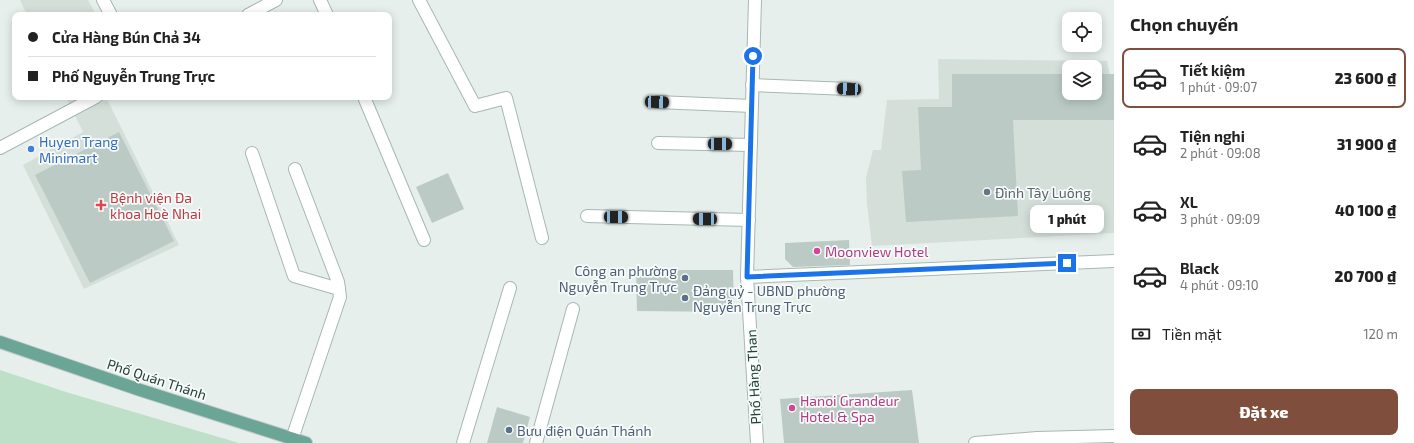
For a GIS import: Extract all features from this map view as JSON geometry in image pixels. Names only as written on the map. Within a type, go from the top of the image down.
[{"type":"main road","name":"Phố Quán Thánh","points":[[0,342],[140,390],[306,443]]},
{"type":"street","points":[[104,0],[110,12]]},
{"type":"street","points":[[254,12],[276,0]]},
{"type":"street","points":[[320,0],[326,12]]},
{"type":"street","points":[[419,0],[475,106],[506,98],[542,238]]},
{"type":"street","name":"Phố Hàng Than","points":[[755,0],[747,277],[757,443]]},
{"type":"street","points":[[752,85],[849,89]]},
{"type":"street","points":[[1,144],[90,100]]},
{"type":"street","points":[[365,100],[424,240]]},
{"type":"street","points":[[657,102],[752,106]]},
{"type":"street","points":[[658,143],[751,144]]},
{"type":"street","points":[[252,153],[294,276],[339,289]]},
{"type":"street","points":[[292,438],[340,297],[338,282],[295,169]]},
{"type":"street","points":[[587,216],[749,220]]},
{"type":"street","points":[[747,277],[1114,261]]},
{"type":"street","points":[[463,443],[510,288]]},
{"type":"street","points":[[536,443],[573,309]]},
{"type":"street","points":[[975,443],[1037,438],[1114,436]]},
{"type":"shaded area","points":[[20,0],[88,0],[94,12],[26,12]]},
{"type":"shaded area","points":[[938,59],[1062,60],[1062,100],[1102,100],[1102,61],[1107,61],[1114,96],[1114,233],[872,246],[867,204],[866,178],[873,150],[881,150],[887,100],[939,99]]},
{"type":"shaded area","name":"Bệnh viện Đa khoa Hoè Nhai","points":[[67,100],[107,100],[179,245],[84,289],[23,165],[83,132]]},
{"type":"green space","points":[[0,370],[66,392],[239,443],[0,443]]},
{"type":"building","points":[[952,74],[1062,74],[1062,100],[1102,100],[1102,74],[1114,74],[1114,120],[1013,120],[1018,216],[906,222],[902,171],[921,170],[918,107],[952,107]]},
{"type":"building","name":"Bệnh viện Đa khoa Hoè Nhai","points":[[119,132],[174,241],[90,283],[35,175]]},
{"type":"building","points":[[448,173],[464,209],[432,223],[416,187]]},
{"type":"building","name":"Moonview Hotel","points":[[849,240],[850,265],[793,267],[785,259],[785,243]]},
{"type":"building","name":"Đảng uỷ - UBND phường Nguyễn Trung Trực","points":[[636,270],[733,270],[734,312],[637,311]]},
{"type":"building","points":[[912,390],[919,443],[784,443],[780,399]]},
{"type":"building","name":"Bưu điện Quán Thánh","points":[[497,407],[530,417],[523,443],[487,443]]},
{"type":"place","name":"Huyen Trang Minimart","points":[[31,149]]},
{"type":"place","name":"Đình Tây Luông","points":[[987,192]]},
{"type":"place","name":"Bệnh viện Đa khoa Hoè Nhai","points":[[101,205]]},
{"type":"place","name":"Moonview Hotel","points":[[817,251]]},
{"type":"place","name":"Công an phường Nguyễn Trung Trực","points":[[685,278]]},
{"type":"place","name":"Đảng uỷ - UBND phường Nguyễn Trung Trực","points":[[685,298]]},
{"type":"place","name":"Hanoi Grandeur Hotel & Spa","points":[[792,408]]},
{"type":"place","name":"Bưu điện Quán Thánh","points":[[509,430]]},
{"type":"route","points":[[753,56],[747,277],[1067,263]]}]
